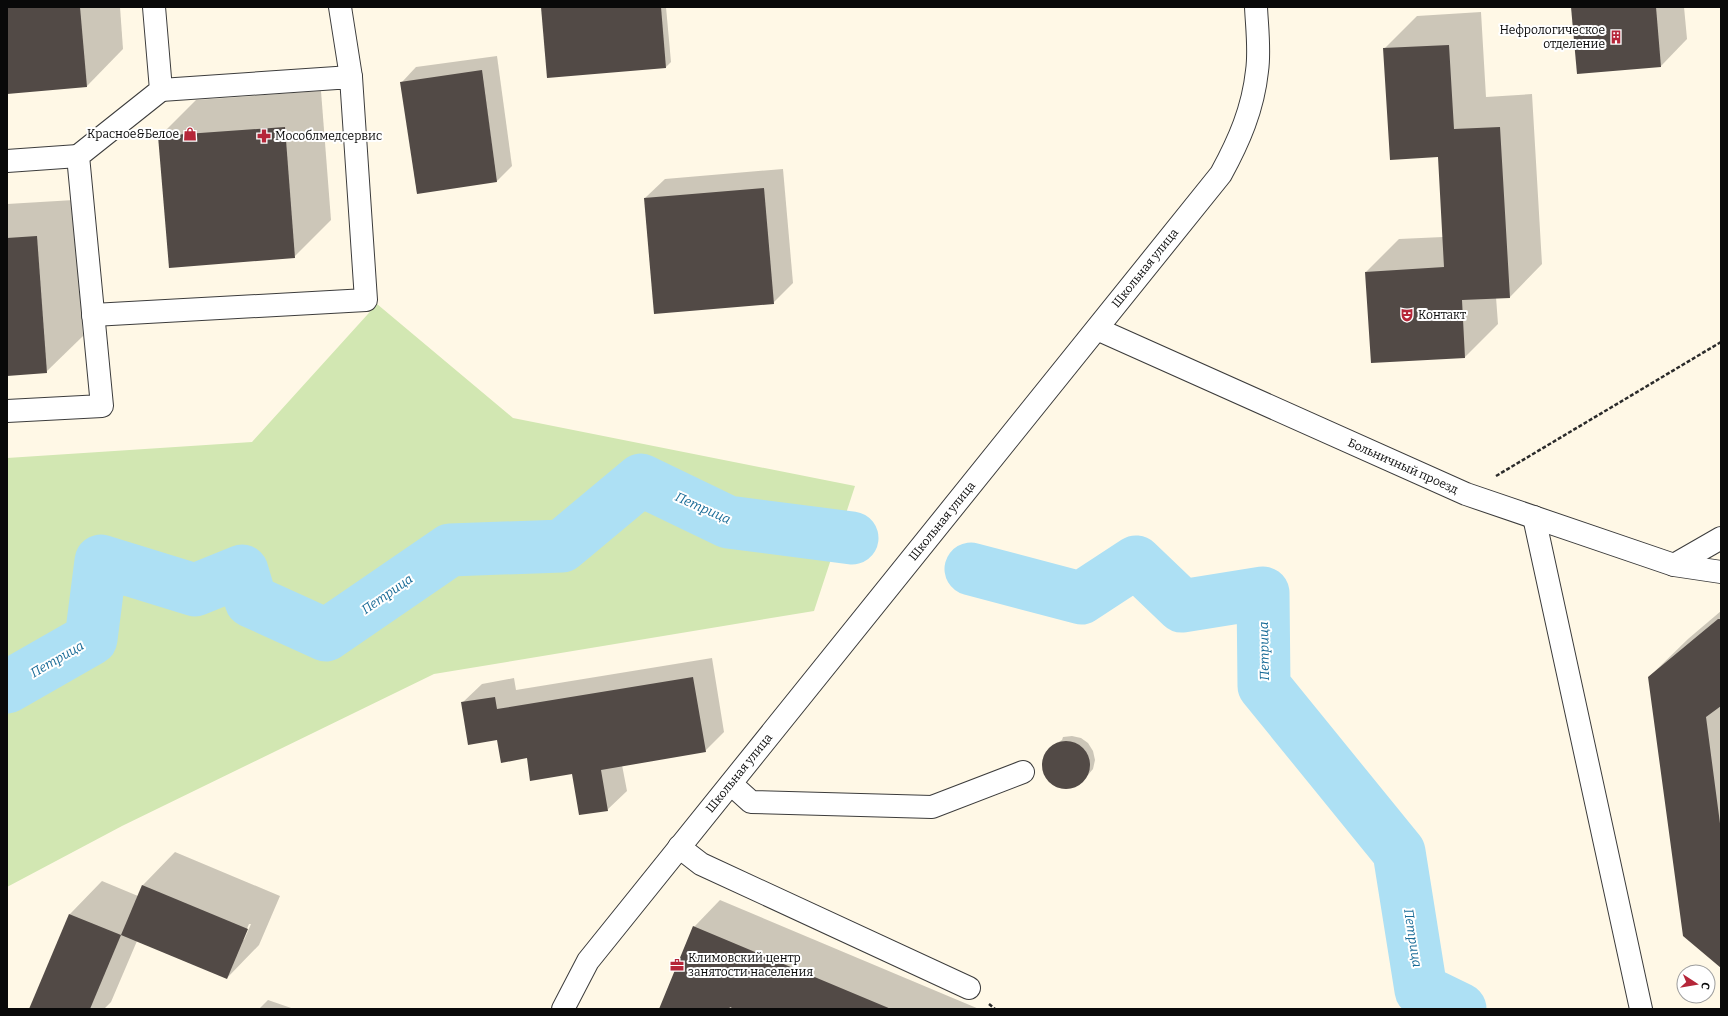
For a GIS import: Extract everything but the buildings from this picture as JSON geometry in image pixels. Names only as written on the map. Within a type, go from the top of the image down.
[{"type":"street","points":[[154,7],[161,90]]},
{"type":"street","points":[[93,315],[366,300],[351,76],[340,7]]},
{"type":"street","name":"Школьная улица","points":[[563,1009],[588,961],[1220,174],[1238,143],[1250,112],[1257,70],[1256,7]]},
{"type":"street","points":[[7,161],[78,156],[161,90],[351,76]]},
{"type":"street","points":[[7,411],[102,406],[78,156]]},
{"type":"street","name":"Больничный проезд","points":[[1097,329],[1466,494],[1674,565],[1721,572]]},
{"type":"street","points":[[1534,517],[1641,1009]]},
{"type":"street","points":[[1674,565],[1721,538]]},
{"type":"street","points":[[731,784],[751,802],[932,807],[1023,772]]},
{"type":"street","points":[[679,847],[701,864],[969,988]]},
{"type":"path","points":[[1466,494],[1721,342]]},
{"type":"green space","points":[[377,304],[513,418],[855,486],[814,611],[434,674],[122,826],[7,887],[7,458],[252,442]]},
{"type":"waterway","name":"Петрица","points":[[7,687],[91,639],[101,561],[195,590],[242,571],[251,601],[326,635],[450,550],[562,546],[641,480],[728,522],[852,538]]},
{"type":"waterway","name":"Петрица","points":[[971,569],[1081,598],[1136,562],[1182,606],[1263,593],[1264,686],[1399,852],[1421,990],[1460,1009]]},
{"type":"place","name":"Нефрологическое отделение","points":[[1616,37]]},
{"type":"place","name":"Красное&Белое","points":[[190,134]]},
{"type":"place","name":"Мособлмедсервис","points":[[264,136]]},
{"type":"place","name":"Контакт","points":[[1407,315]]},
{"type":"place","name":"Климовский центр занятости населения","points":[[677,965]]}]
